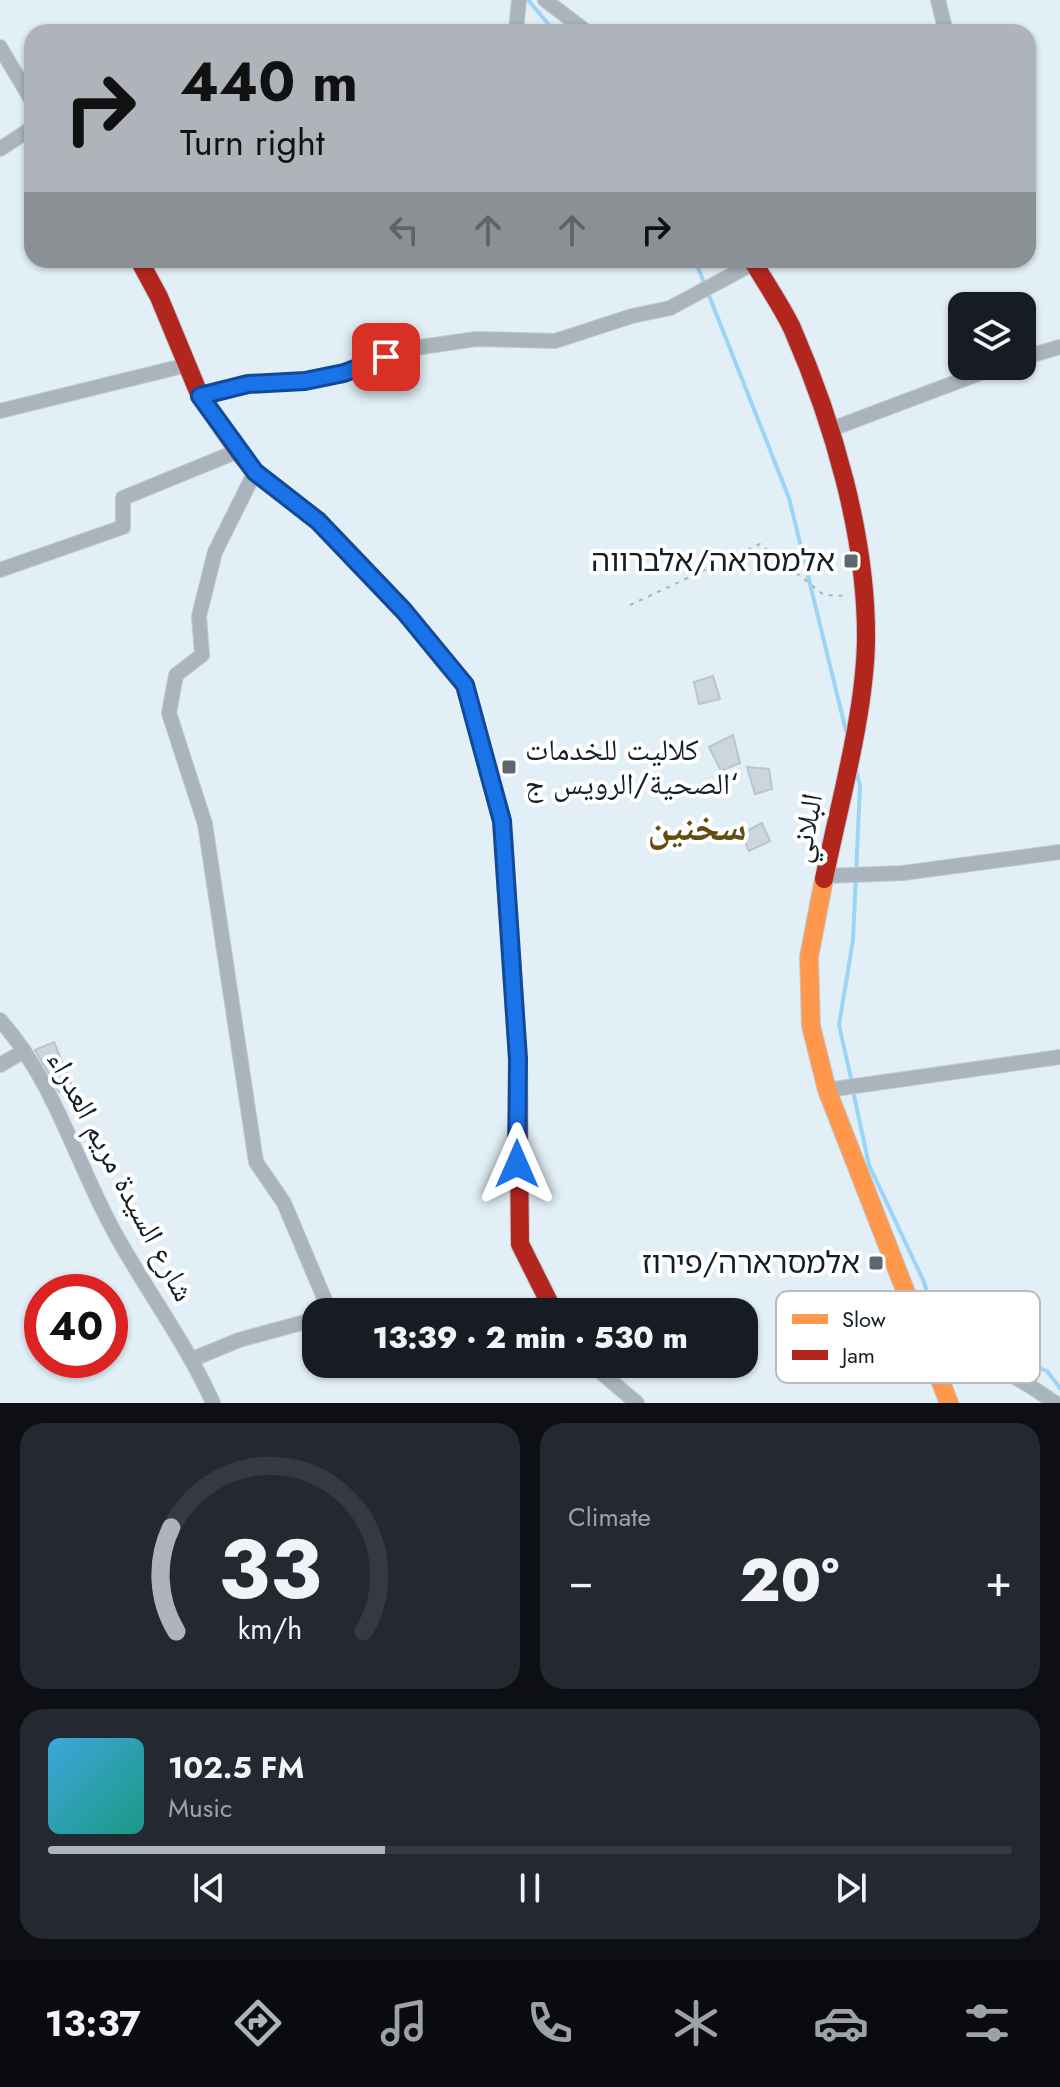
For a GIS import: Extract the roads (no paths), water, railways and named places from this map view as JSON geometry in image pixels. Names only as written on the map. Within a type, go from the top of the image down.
[{"type":"street","points":[[517,24],[519,0]]},
{"type":"street","points":[[545,0],[576,24]]},
{"type":"street","points":[[938,0],[944,24]]},
{"type":"street","points":[[0,47],[24,88]]},
{"type":"street","points":[[0,149],[24,133]]},
{"type":"street","points":[[143,268],[159,297],[200,396],[238,451],[255,472],[318,521],[404,611],[465,685],[502,821],[518,1059],[520,1244],[547,1298]]},
{"type":"street","points":[[200,396],[248,384],[305,381],[344,373],[407,349],[476,339],[555,341],[632,316],[670,308],[742,268]]},
{"type":"street","name":"البلاني","points":[[757,268],[791,327],[829,430],[853,513],[866,640],[862,688],[809,957],[811,1026],[827,1090],[906,1291]]},
{"type":"street","points":[[1036,354],[1060,347]]},
{"type":"street","points":[[0,411],[187,365]]},
{"type":"street","points":[[829,430],[962,380]]},
{"type":"street","points":[[0,570],[123,527],[123,498],[238,451]]},
{"type":"street","points":[[255,472],[215,552],[199,616],[202,655],[176,675],[169,713],[205,824],[256,1162],[284,1203],[324,1298]]},
{"type":"street","points":[[825,876],[903,873],[1060,852]]},
{"type":"street","name":"شارع السيدة مريم العدراء","points":[[0,1020],[42,1079],[110,1223],[193,1359],[213,1403]]},
{"type":"street","points":[[0,1065],[24,1051]]},
{"type":"street","points":[[827,1090],[1060,1057]]},
{"type":"street","points":[[193,1359],[239,1340],[302,1323]]},
{"type":"street","points":[[608,1378],[637,1403]]},
{"type":"street","name":"البلاني","points":[[942,1383],[949,1403]]},
{"type":"street","points":[[1028,1383],[1055,1403]]},
{"type":"waterway","points":[[528,0],[548,24]]},
{"type":"waterway","points":[[698,268],[789,498],[846,731]]},
{"type":"waterway","points":[[852,1083],[839,1025],[853,940],[860,786],[854,763]]},
{"type":"waterway","points":[[853,1091],[869,1165],[927,1291]]},
{"type":"waterway","points":[[1040,1368],[1047,1371],[1060,1388]]},
{"type":"place","name":"אלמסראה/אלברווה","points":[[851,561]]},
{"type":"place","name":"كلاليت للخدمات الصحية/الرويس ج‘","points":[[509,767]]},
{"type":"place","name":"אלמסרארה/פירוז","points":[[876,1263]]},
{"type":"district","name":"سخنين","points":[[697,827]]}]
